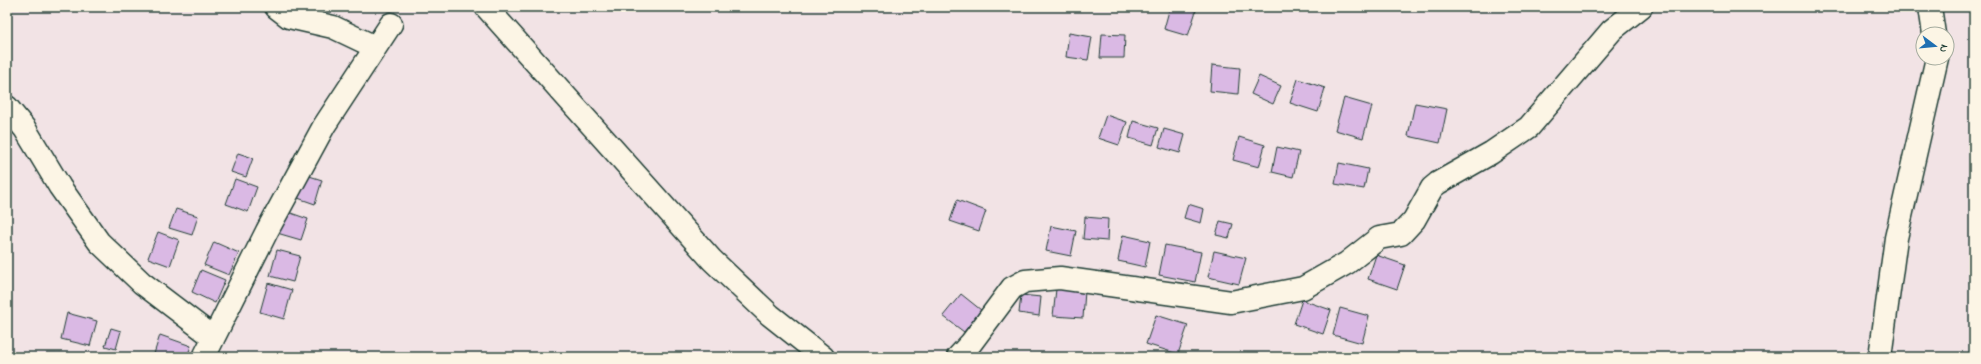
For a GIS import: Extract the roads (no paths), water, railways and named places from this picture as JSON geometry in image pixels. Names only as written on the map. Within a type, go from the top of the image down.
[{"type":"street","points":[[276,7],[289,17],[332,27],[375,47]]},
{"type":"street","points":[[486,7],[712,260],[770,315],[823,357]]},
{"type":"street","points":[[958,357],[971,343],[1012,288],[1025,281],[1060,278],[1232,302],[1303,288],[1347,263],[1379,238],[1401,234],[1414,220],[1432,188],[1438,183],[1491,153],[1529,127],[1612,30],[1641,7]]},
{"type":"street","points":[[1930,7],[1933,26]]},
{"type":"street","points":[[204,357],[324,126],[391,24]]},
{"type":"street","points":[[1880,357],[1896,238],[1934,66]]},
{"type":"street","points":[[7,107],[25,129],[60,187],[99,242],[142,283],[214,337]]}]
